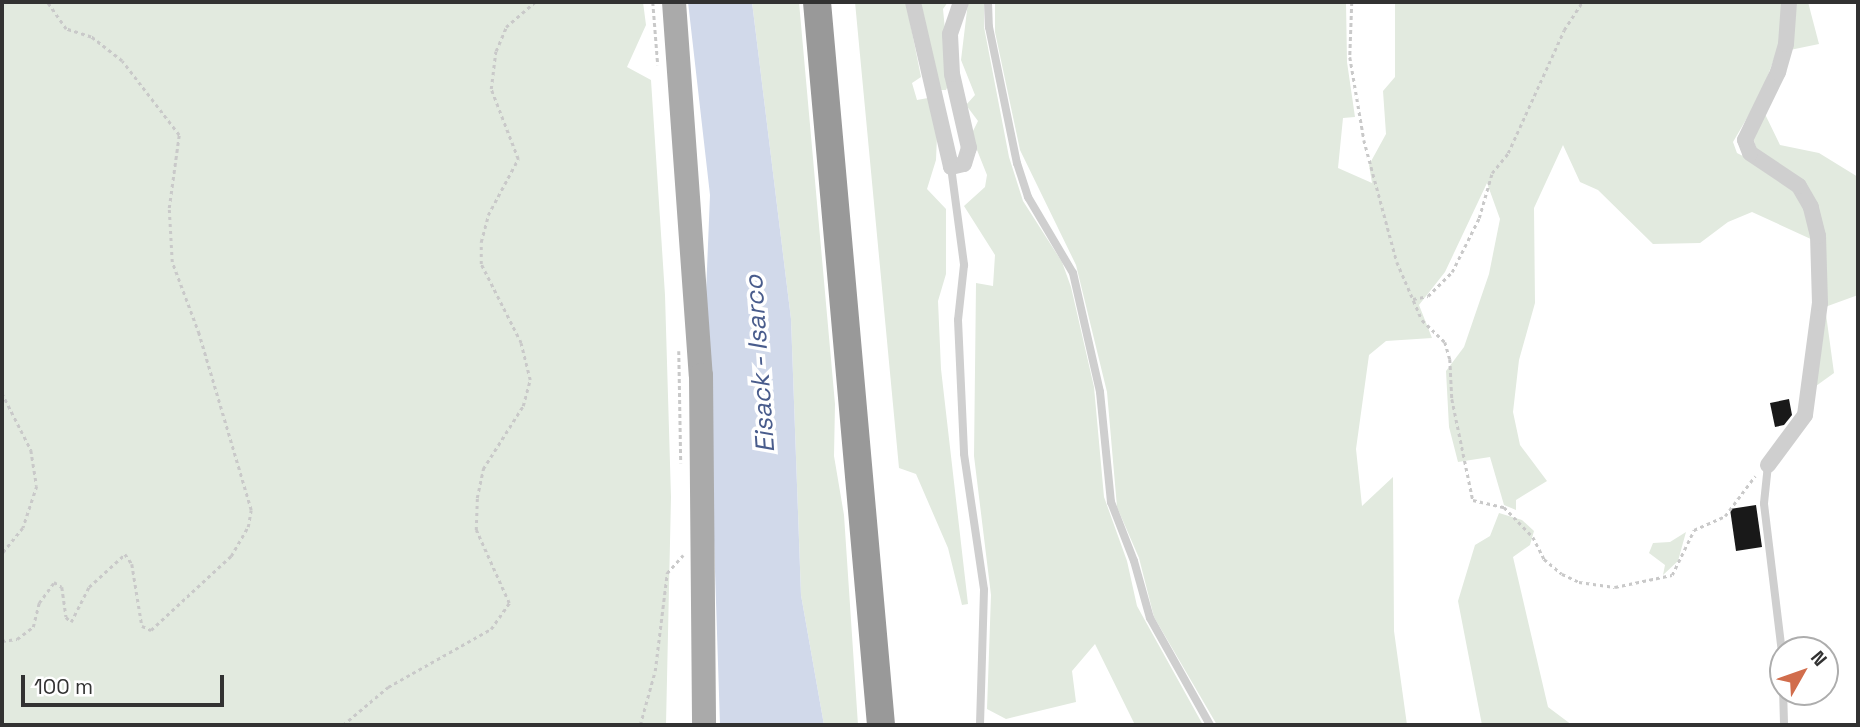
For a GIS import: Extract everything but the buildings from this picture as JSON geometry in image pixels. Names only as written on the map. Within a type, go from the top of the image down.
[{"type":"highway","points":[[817,2],[881,725]]},
{"type":"highway","points":[[834,2],[897,725]]},
{"type":"main road","points":[[674,2],[701,375],[704,725]]},
{"type":"street","points":[[913,2],[951,167],[964,164],[969,148],[952,74],[950,34],[961,2]]},
{"type":"street","points":[[1768,464],[1805,415],[1820,303],[1818,236],[1811,208],[1799,186],[1750,153],[1745,140],[1778,72],[1786,44],[1789,2]]},
{"type":"lane","points":[[988,2],[989,27],[1017,163],[1028,197],[1073,273],[1100,391],[1111,502],[1134,561],[1150,618],[1210,725]]},
{"type":"lane","points":[[951,167],[964,265],[958,320],[964,454],[984,590],[980,725]]},
{"type":"lane","points":[[1768,464],[1764,504],[1782,652],[1784,725]]},
{"type":"path","points":[[2,641],[17,639],[33,627],[39,603],[54,582],[62,586],[66,617],[71,622],[89,587],[125,554],[132,564],[142,626],[151,631],[232,556],[248,527],[251,510],[199,334],[172,262],[169,208],[179,135],[122,61],[91,37],[66,29],[47,2]]},
{"type":"path","points":[[343,725],[388,687],[491,629],[509,603],[476,530],[477,498],[483,469],[523,406],[530,380],[522,343],[481,264],[481,242],[488,215],[518,159],[491,89],[496,51],[506,27],[535,2]]},
{"type":"path","points":[[653,2],[659,68]]},
{"type":"path","points":[[1352,2],[1350,57],[1364,141],[1396,262],[1422,320],[1445,342],[1450,359],[1452,399],[1473,500],[1504,507],[1533,537],[1544,559],[1579,582],[1615,587],[1672,575],[1694,530],[1725,516],[1768,464]]},
{"type":"path","points":[[1413,299],[1428,296],[1452,272],[1479,218],[1492,173],[1508,153],[1564,30],[1582,2]]},
{"type":"path","points":[[679,344],[681,468]]},
{"type":"path","points":[[2,393],[32,450],[37,486],[23,528],[2,554]]},
{"type":"path","points":[[640,725],[654,671],[667,573],[683,555]]},
{"type":"shaded area","points":[[2,2],[643,2],[646,25],[627,67],[651,80],[665,295],[671,497],[666,725],[2,725]]},
{"type":"shaded area","points":[[752,2],[799,2],[835,404],[834,456],[844,515],[858,725],[824,725],[801,595],[791,319]]},
{"type":"shaded area","points":[[855,2],[906,2],[921,77],[912,83],[917,100],[928,98],[937,136],[936,160],[927,189],[946,209],[946,274],[938,301],[941,369],[968,604],[962,605],[948,548],[916,474],[899,468]]},
{"type":"shaded area","points":[[921,2],[948,2],[943,9],[950,82],[946,90],[941,90],[935,77]]},
{"type":"shaded area","points":[[968,2],[984,2],[984,27],[1009,157],[1023,201],[1062,262],[1071,287],[1094,387],[1104,497],[1127,561],[1137,606],[1203,725],[1135,725],[1095,644],[1072,671],[1076,702],[1006,719],[987,709],[991,595],[974,456],[976,283],[993,286],[995,255],[964,206],[985,187],[987,175],[971,135],[978,121],[966,105],[975,95],[961,60]]},
{"type":"shaded area","points":[[995,2],[1346,2],[1347,62],[1355,117],[1343,118],[1338,168],[1372,183],[1369,165],[1386,134],[1383,91],[1395,77],[1395,2],[1784,2],[1781,40],[1761,94],[1733,142],[1737,153],[1790,180],[1807,208],[1813,240],[1752,212],[1728,222],[1700,243],[1653,244],[1598,190],[1580,182],[1563,145],[1534,208],[1535,303],[1519,360],[1513,412],[1520,445],[1547,481],[1516,500],[1516,510],[1504,505],[1490,457],[1458,462],[1449,427],[1446,371],[1464,347],[1489,274],[1500,219],[1487,183],[1445,272],[1419,305],[1432,338],[1386,341],[1369,355],[1356,449],[1362,506],[1393,477],[1394,631],[1407,725],[1217,725],[1154,617],[1139,558],[1117,507],[1107,392],[1076,265],[1020,150],[995,32]]},
{"type":"shaded area","points":[[1792,2],[1808,2],[1819,44],[1790,50]]},
{"type":"shaded area","points":[[1764,112],[1780,145],[1819,153],[1858,177],[1858,295],[1825,307],[1814,206],[1757,151],[1752,134]]},
{"type":"shaded area","points":[[1825,307],[1834,373],[1809,391]]},
{"type":"shaded area","points":[[1499,513],[1522,520],[1534,531],[1530,545],[1513,557],[1548,707],[1572,725],[1482,725],[1458,601],[1475,545],[1490,536]]},
{"type":"shaded area","points":[[1686,532],[1678,561],[1663,575],[1665,565],[1649,553],[1653,543],[1670,542]]},
{"type":"water","name":"Eisack - Isarco","points":[[688,2],[752,2],[791,319],[801,595],[824,725],[720,725],[706,294],[710,195]]}]
